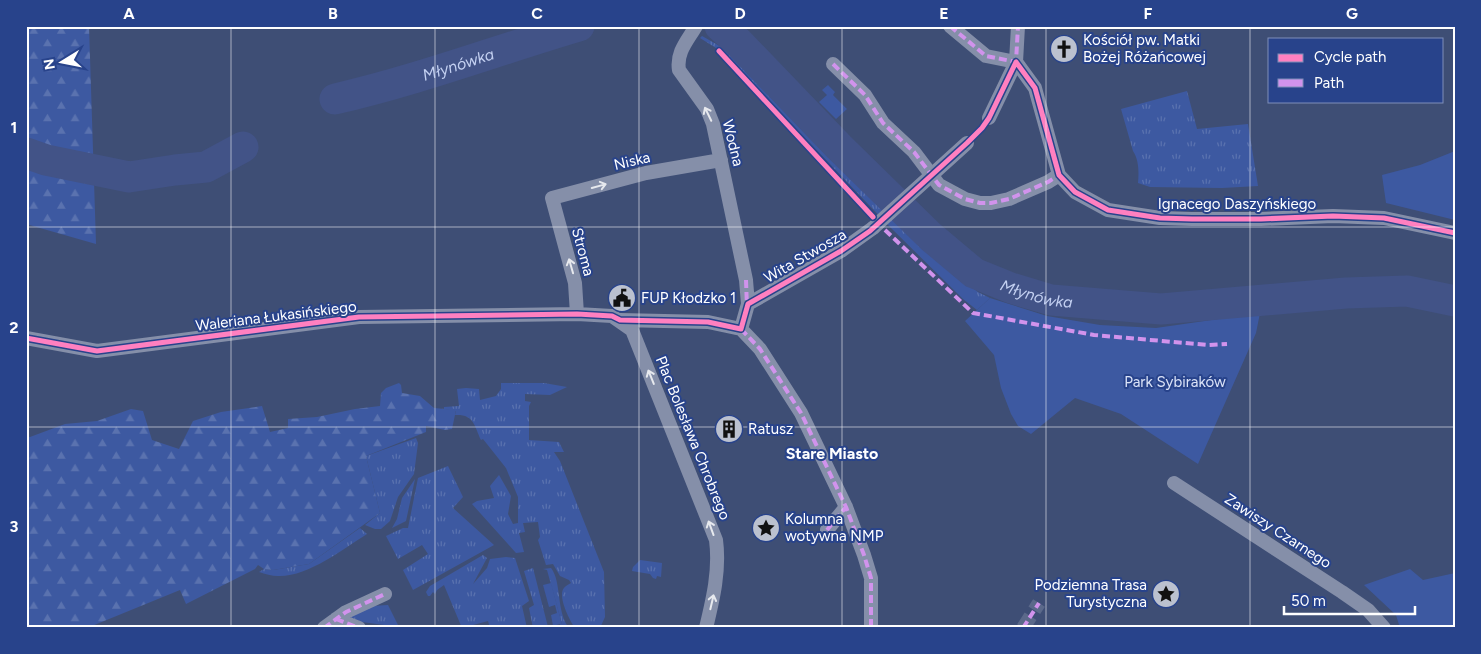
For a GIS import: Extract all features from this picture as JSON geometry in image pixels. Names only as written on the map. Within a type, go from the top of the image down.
[{"type":"street","points":[[833,64],[865,96],[883,122],[914,152],[939,185],[965,199],[980,203],[991,203],[1009,199],[1059,176],[1035,88],[1016,62],[986,56],[950,26]]},
{"type":"street","points":[[987,121],[1016,62],[1018,26]]},
{"type":"street","name":"Wodna","points":[[693,32],[678,57],[679,70],[707,109],[713,124],[746,280],[748,304]]},
{"type":"street","name":"Wita Stwosza","points":[[748,304],[840,251],[873,228],[967,142]]},
{"type":"street","name":"Niska","points":[[552,198],[646,173],[721,160]]},
{"type":"street","name":"Ignacego Daszyńskiego","points":[[1059,176],[1075,192],[1108,210],[1160,218],[1261,220],[1334,216],[1384,218],[1455,233]]},
{"type":"street","name":"Stroma","points":[[552,198],[575,283],[577,314]]},
{"type":"street","points":[[748,304],[741,329],[760,349],[801,414],[846,507],[871,578],[871,628]]},
{"type":"street","name":"Waleriana Łukasińskiego","points":[[26,338],[98,351],[359,317],[577,314],[612,316],[620,320],[708,322],[741,329]]},
{"type":"street","name":"Plac Bolesława Chrobrego","points":[[620,320],[632,330],[716,540],[718,556],[716,575],[706,628]]},
{"type":"street","name":"Zawiszy Czarnego","points":[[1174,484],[1342,592],[1368,610],[1384,628]]},
{"type":"street","points":[[826,530],[846,507]]},
{"type":"street","points":[[324,628],[346,612],[386,594]]},
{"type":"street","points":[[336,619],[359,628]]},
{"type":"green space","points":[[26,26],[89,26],[96,244],[26,224]]},
{"type":"green space","points":[[702,36],[725,49],[929,254],[978,292],[990,298],[977,310],[963,299],[889,226],[724,53],[700,38]]},
{"type":"green space","points":[[828,85],[835,92],[833,95],[847,109],[836,119],[819,102],[827,95],[822,90]]},
{"type":"green space","points":[[1187,91],[1197,129],[1248,124],[1258,186],[1222,188],[1150,187],[1138,183],[1137,162],[1121,109]]},
{"type":"green space","points":[[1455,151],[1455,220],[1386,203],[1382,175],[1420,165]]},
{"type":"green space","name":"Park Sybiraków","points":[[990,298],[1047,316],[1100,325],[1156,328],[1260,313],[1256,333],[1198,464],[1121,414],[1075,398],[1031,434],[1018,426],[1001,388],[994,355],[965,321]]},
{"type":"green space","points":[[399,383],[402,393],[420,396],[434,408],[456,410],[452,429],[445,430],[426,426],[426,432],[366,456],[380,513],[309,564],[273,570],[264,569],[258,565],[255,569],[186,604],[180,590],[87,628],[26,628],[26,436],[30,437],[65,424],[97,421],[131,409],[143,411],[152,440],[179,449],[193,421],[221,412],[262,406],[270,432],[288,428],[288,419],[317,417],[380,406],[381,393],[386,388]]},
{"type":"green space","points":[[501,383],[544,383],[567,387],[550,395],[525,394],[525,401],[531,402],[529,406],[529,440],[559,442],[564,452],[554,452],[560,461],[604,572],[605,617],[600,628],[575,628],[573,625],[562,597],[564,588],[571,583],[560,576],[553,564],[546,565],[538,540],[540,537],[538,522],[523,523],[525,532],[519,533],[524,552],[516,553],[472,504],[477,501],[494,498],[490,486],[499,475],[511,496],[508,514],[513,524],[518,523],[518,497],[506,468],[483,439],[481,440],[475,425],[470,419],[466,416],[455,415],[456,411],[444,409],[444,407],[459,406],[457,389],[479,389],[480,400],[496,396],[501,389]]},
{"type":"green space","points":[[416,438],[418,443],[414,474],[398,497],[390,521],[381,529],[365,525],[380,513],[366,456]]},
{"type":"green space","points":[[448,466],[463,497],[453,508],[494,545],[413,590],[403,570],[428,554],[422,545],[398,559],[386,536],[403,528],[408,528],[418,478]]},
{"type":"green space","points":[[415,479],[406,521],[392,528],[397,519],[402,498]]},
{"type":"green space","points":[[360,528],[367,534],[313,567],[289,575],[276,576],[259,572],[264,569],[273,570],[309,564]]},
{"type":"green space","points":[[483,555],[487,558],[473,584],[487,568],[490,559],[515,558],[529,601],[522,606],[527,628],[490,628],[488,621],[462,628],[444,585],[435,594],[433,592],[428,596],[426,592],[430,586]]},
{"type":"green space","points":[[640,560],[662,563],[661,577],[657,576],[656,579],[650,574],[632,571],[633,567]]},
{"type":"green space","points":[[533,568],[548,627],[533,628],[529,608],[534,605],[524,571]]},
{"type":"green space","points":[[551,568],[557,581],[562,614],[569,628],[563,628],[547,570],[543,569]]},
{"type":"green space","points":[[1410,569],[1423,580],[1455,573],[1455,628],[1400,628],[1396,615],[1364,585]]},
{"type":"green space","points":[[551,583],[563,628],[561,628],[560,624],[553,626],[551,615],[557,613],[555,605],[549,607],[543,585]]},
{"type":"green space","points":[[388,605],[399,627],[362,622],[349,617],[372,606]]},
{"type":"waterway","name":"Młynówka","points":[[335,99],[427,74],[579,26]]},
{"type":"waterway","name":"Młynówka","points":[[720,26],[931,237],[974,273],[1011,288],[1051,300],[1161,309],[1346,293],[1407,291],[1455,301]]},
{"type":"waterway","name":"Młynówka","points":[[26,153],[46,160],[129,177],[206,167],[243,147]]},
{"type":"tunnel","points":[[1023,628],[1039,603]]},
{"type":"marked path","points":[[950,26],[986,56],[1016,62]]},
{"type":"marked path","points":[[1014,66],[1016,62],[1018,26]]},
{"type":"marked path","points":[[833,64],[865,95],[883,123],[914,152],[939,185],[965,199],[980,203],[991,203],[1009,199],[1048,182],[1059,175]]},
{"type":"marked path","points":[[885,230],[973,313],[1094,335],[1208,345],[1227,344]]},
{"type":"marked path","points":[[746,280],[747,308]]},
{"type":"marked path","points":[[741,329],[760,349],[801,413],[846,507],[871,578],[871,628]]},
{"type":"marked path","points":[[827,530],[846,507]]},
{"type":"marked path","points":[[324,628],[346,612],[385,594]]},
{"type":"marked path","points":[[1023,628],[1039,603]]},
{"type":"marked path","points":[[336,619],[359,628]]},
{"type":"cycle path","points":[[719,51],[873,217]]},
{"type":"cycle path","points":[[1016,62],[1035,88],[1059,175],[1075,192],[1108,210],[1160,218],[1192,219],[1333,216],[1384,218],[1455,233]]},
{"type":"cycle path","points":[[26,338],[97,351],[359,317],[577,314],[612,316],[620,320],[708,322],[741,329],[748,304],[841,251],[870,231],[967,143],[989,118],[1016,62]]},
{"type":"place","name":"Kościół pw. Matki Bożej Różańcowej","points":[[1064,49]]},
{"type":"place","name":"FUP Kłodzko 1","points":[[622,298]]},
{"type":"place","name":"Ratusz","points":[[729,429]]},
{"type":"place","name":"Kolumna wotywna NMP","points":[[766,528]]},
{"type":"place","name":"Podziemna Trasa Turystyczna","points":[[1166,594]]},
{"type":"district","name":"Stare Miasto","points":[[832,453]]}]
